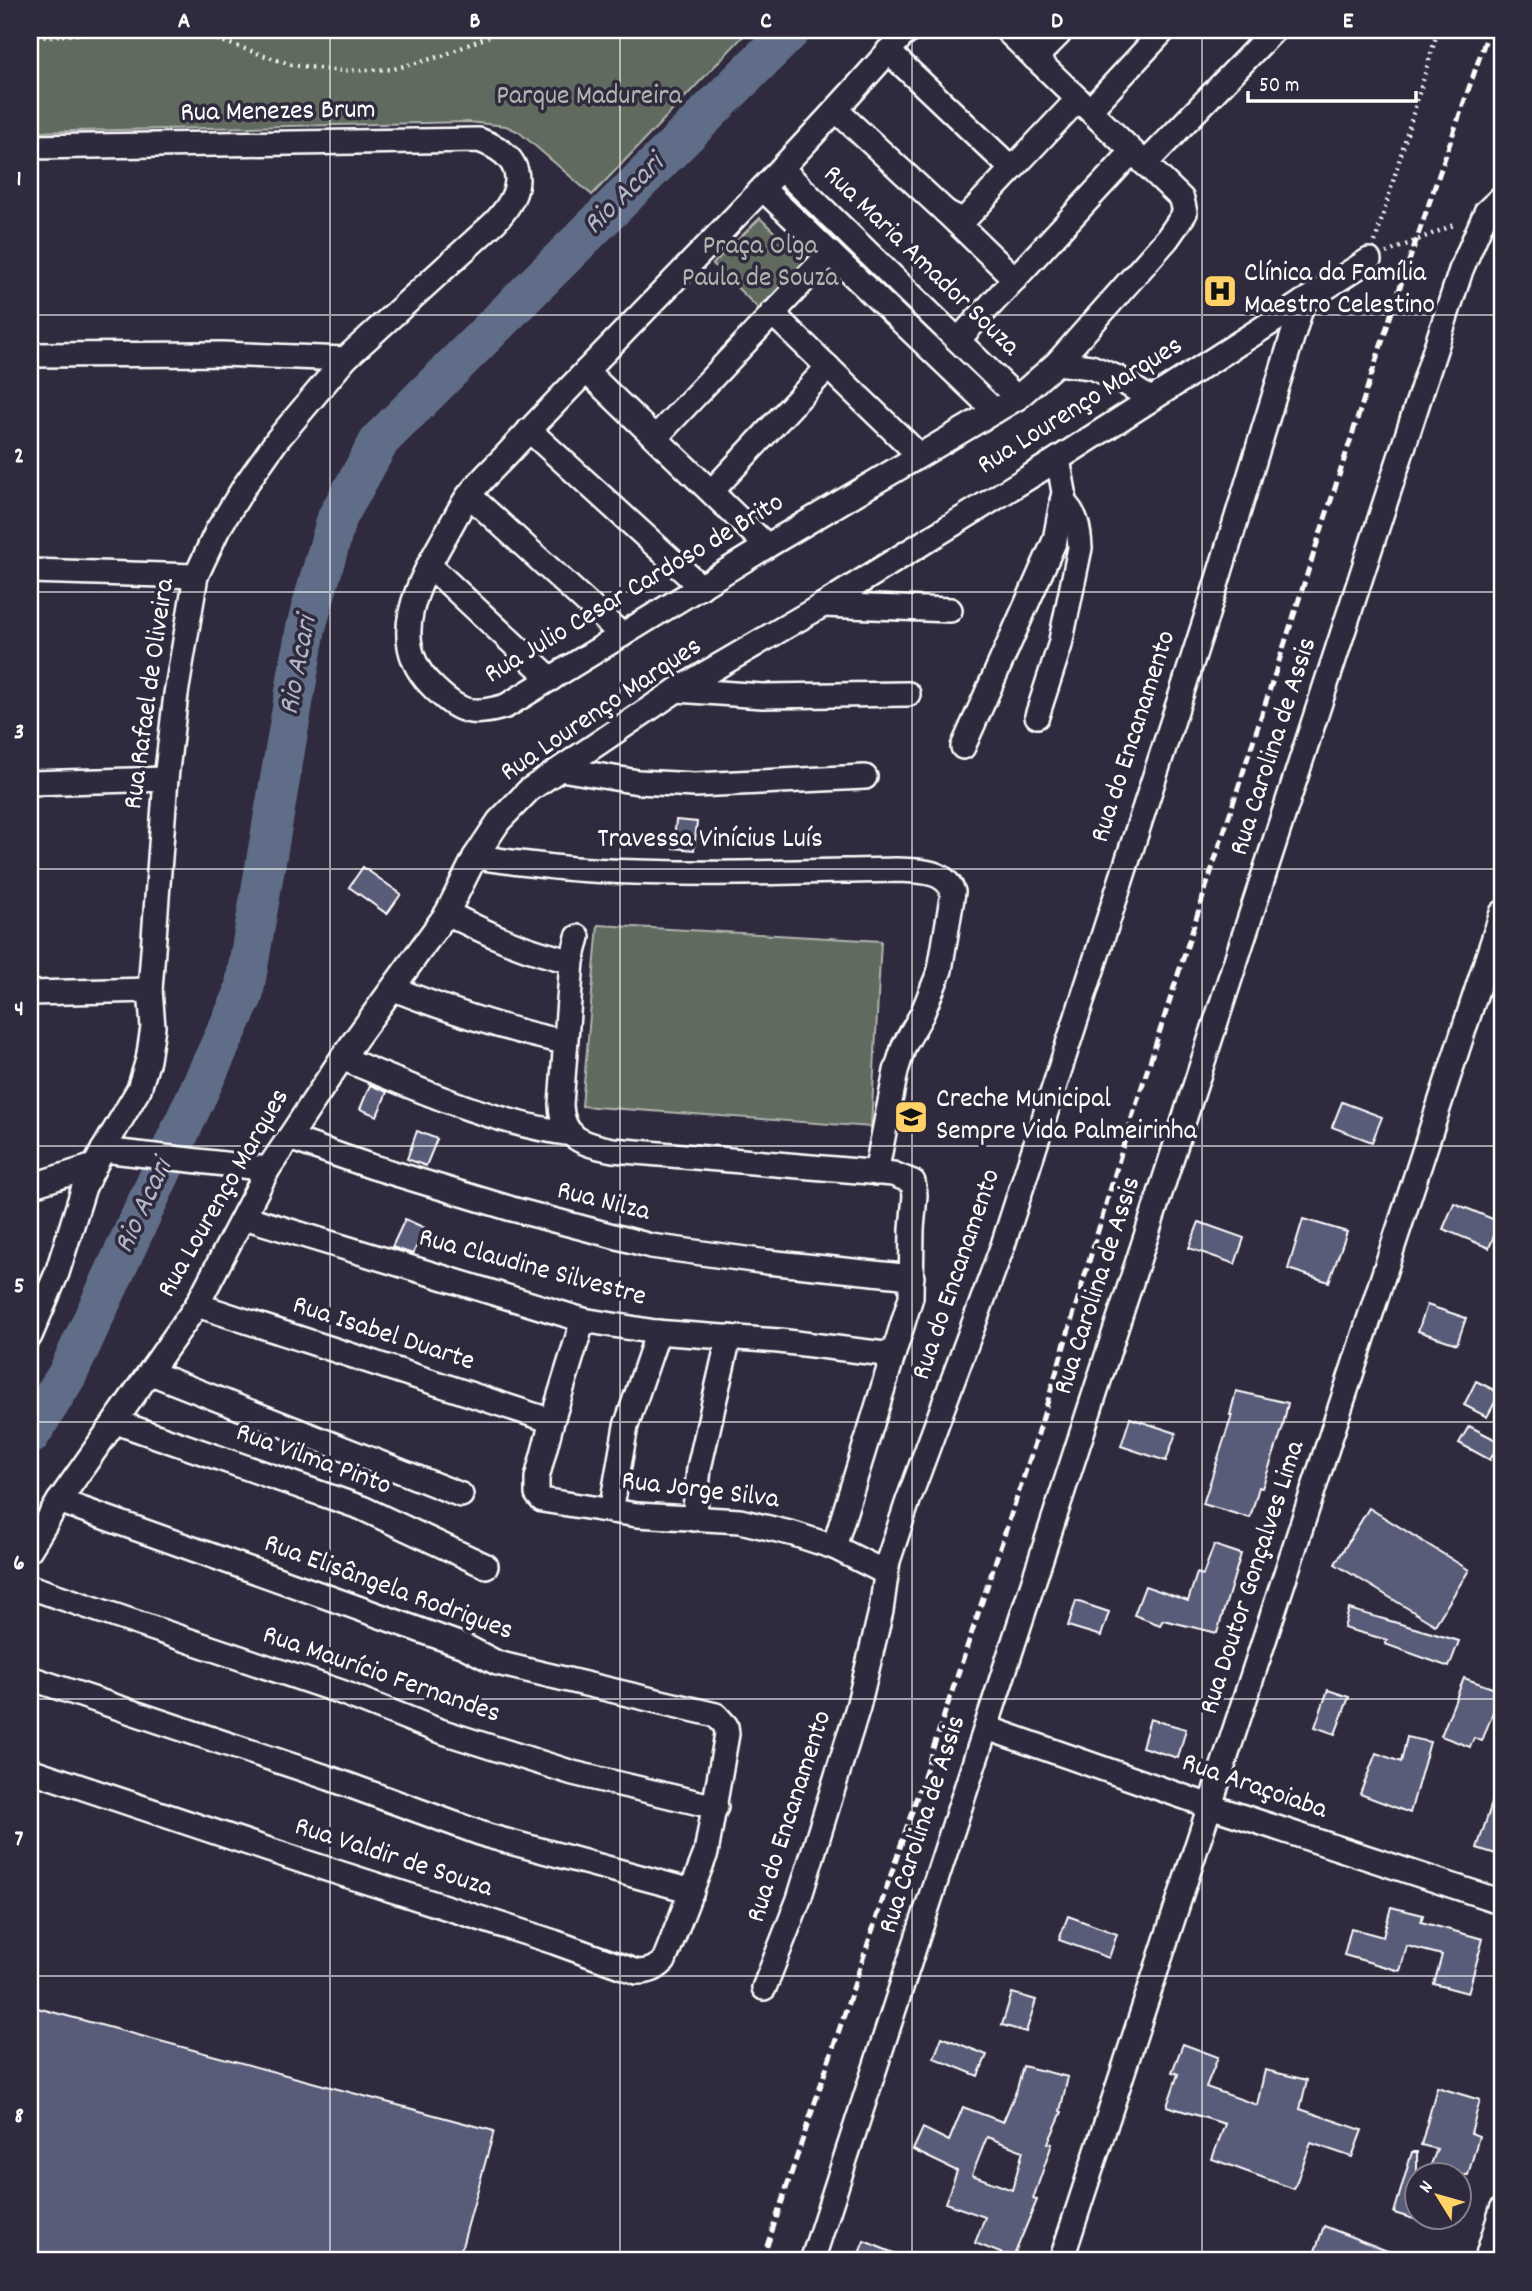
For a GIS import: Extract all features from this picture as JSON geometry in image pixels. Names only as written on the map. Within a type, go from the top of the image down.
[{"type":"street","name":"Rua Julio Cesar Cardoso de Brito","points":[[911,30],[902,36],[782,169],[469,495],[429,565],[411,605],[409,635],[412,659],[426,680],[461,710],[483,713],[506,706],[1017,397],[1056,363],[1167,239],[1185,212],[1182,199],[1006,30]]},
{"type":"street","points":[[949,213],[966,218],[1012,169],[1164,30]]},
{"type":"street","points":[[958,340],[1015,279],[1274,30]]},
{"type":"street","points":[[1035,58],[1059,33]]},
{"type":"street","points":[[888,51],[1012,169]]},
{"type":"street","points":[[836,110],[949,213],[1015,279]]},
{"type":"street","name":"Rua Menezes Brum","points":[[30,147],[479,140],[500,148],[514,169]]},
{"type":"street","name":"Rua Rafael de Oliveira","points":[[30,1336],[57,1273],[84,1187],[139,1089],[148,1059],[153,1027],[150,990],[166,779],[180,668],[196,576],[217,531],[277,440],[345,359],[508,208],[517,185],[514,169]]},
{"type":"street","name":"Rua Maria Amador Souza","points":[[782,169],[1017,397]]},
{"type":"street","name":"Rua Maria Amador Souza","points":[[763,189],[995,411]]},
{"type":"street","name":"Rua Carolina de Assis","points":[[812,2261],[1461,270],[1494,204]]},
{"type":"street","points":[[656,437],[830,253]]},
{"type":"street","name":"Rua Lourenço Marques","points":[[30,1549],[59,1501],[197,1305],[268,1169],[342,1058],[447,913],[475,857],[499,821],[529,790],[677,690],[823,604],[1058,459],[1370,260]]},
{"type":"street","name":"Rua do Encanamento","points":[[764,1988],[799,1899],[858,1707],[881,1611],[888,1561],[1015,1206],[1209,609],[1303,302]]},
{"type":"street","points":[[772,313],[919,456]]},
{"type":"street","points":[[30,355],[222,354],[345,359]]},
{"type":"street","points":[[1056,363],[1091,367],[1118,378],[1150,399]]},
{"type":"street","points":[[712,491],[828,367]]},
{"type":"street","points":[[586,371],[767,546]]},
{"type":"street","points":[[529,430],[701,587]]},
{"type":"street","points":[[963,747],[1055,540],[1064,492],[1058,459]]},
{"type":"street","points":[[469,495],[622,635]]},
{"type":"street","points":[[1037,716],[1060,645],[1080,548],[1075,516],[1062,501]]},
{"type":"street","points":[[429,565],[551,679]]},
{"type":"street","points":[[30,571],[196,576]]},
{"type":"street","points":[[823,604],[950,610]]},
{"type":"street","points":[[677,690],[762,696],[908,694]]},
{"type":"street","points":[[561,769],[638,782],[695,785],[865,777]]},
{"type":"street","points":[[30,783],[166,779]]},
{"type":"street","name":"Travessa Vinícius Luís","points":[[475,857],[592,870],[668,873],[896,870],[931,873],[944,878],[953,892],[940,970],[922,1014],[904,1046],[896,1071],[876,1172]]},
{"type":"street","points":[[447,913],[526,950],[572,961]]},
{"type":"street","name":"Rua Doutor Gonçalves Lima","points":[[1061,2261],[1502,913]]},
{"type":"street","points":[[578,937],[572,961],[561,1118],[564,1127],[586,1145],[613,1150],[876,1172],[892,1174],[913,1182],[915,1195],[911,1297],[834,1547]]},
{"type":"street","points":[[394,989],[482,1022],[565,1042]]},
{"type":"street","points":[[30,993],[150,990]]},
{"type":"street","points":[[342,1058],[455,1105],[530,1128],[572,1134]]},
{"type":"street","name":"Rua Nilza","points":[[289,1138],[370,1166],[512,1209],[639,1243],[754,1260],[912,1277]]},
{"type":"street","points":[[30,1186],[98,1158],[128,1154],[268,1169]]},
{"type":"street","name":"Rua Claudine Silvestre","points":[[244,1217],[583,1320],[658,1332],[779,1341],[893,1355]]},
{"type":"street","name":"Rua Isabel Duarte","points":[[197,1305],[552,1421]]},
{"type":"street","points":[[552,1421],[583,1320]]},
{"type":"street","points":[[611,1511],[626,1426],[658,1332]]},
{"type":"street","points":[[694,1519],[699,1468],[729,1338]]},
{"type":"street","points":[[151,1373],[461,1495]]},
{"type":"street","name":"Rua Jorge Silva","points":[[552,1421],[536,1487],[542,1500],[611,1511],[740,1521],[834,1547],[886,1573]]},
{"type":"street","name":"Rua Vilma Pinto","points":[[116,1422],[362,1508],[486,1566]]},
{"type":"street","name":"Rua Elisângela Rodrigues","points":[[59,1501],[464,1646],[497,1663],[703,1711]]},
{"type":"street","name":"Rua Maurício Fernandes","points":[[30,1587],[341,1692],[437,1730],[573,1773],[716,1807]]},
{"type":"street","name":"Rua Valdir de Souza","points":[[30,1678],[329,1777],[488,1836],[692,1891]]},
{"type":"street","name":"Rua Valdir de Souza","points":[[30,1770],[554,1942],[637,1972],[649,1972],[664,1961],[706,1853],[716,1807],[726,1726],[716,1715],[703,1711]]},
{"type":"street","name":"Rua Araçoiaba","points":[[987,1728],[1210,1806],[1502,1902]]},
{"type":"street","points":[[1486,2261],[1502,2210]]},
{"type":"path","points":[[62,35],[71,30]]},
{"type":"path","points":[[30,33],[50,38],[149,30]]},
{"type":"path","points":[[159,30],[204,35]]},
{"type":"path","points":[[190,30],[292,65],[342,71],[405,66],[442,56],[503,30]]},
{"type":"path","points":[[1370,260],[1438,30]]},
{"type":"path","points":[[1370,260],[1494,204]]},
{"type":"green space","name":"Parque Madureira","points":[[30,30],[749,30],[592,195],[519,132],[506,126],[468,122],[30,132]]},
{"type":"green space","name":"Praça Olga Paula de Souza","points":[[760,218],[806,263],[761,311],[713,264]]},
{"type":"green space","points":[[598,925],[881,941],[871,1127],[582,1106]]},
{"type":"building","points":[[676,820],[697,822],[694,850],[673,848]]},
{"type":"building","points":[[363,867],[401,894],[387,914],[349,887]]},
{"type":"building","points":[[370,1085],[387,1092],[377,1116],[360,1109]]},
{"type":"building","points":[[1342,1102],[1382,1117],[1372,1142],[1332,1127]]},
{"type":"building","points":[[417,1131],[437,1139],[426,1166],[407,1159]]},
{"type":"building","points":[[1454,1203],[1500,1222],[1489,1248],[1443,1229]]},
{"type":"building","points":[[405,1219],[425,1228],[413,1254],[392,1247]]},
{"type":"building","points":[[1303,1219],[1347,1232],[1329,1282],[1288,1269]]},
{"type":"building","points":[[1199,1222],[1244,1238],[1235,1264],[1189,1248]]},
{"type":"building","points":[[1427,1305],[1466,1318],[1457,1344],[1418,1331]]},
{"type":"building","points":[[1476,1381],[1500,1393],[1487,1417],[1464,1405]]},
{"type":"building","points":[[1236,1391],[1288,1403],[1282,1430],[1262,1488],[1259,1487],[1250,1518],[1203,1504],[1232,1415]]},
{"type":"building","points":[[1130,1418],[1176,1433],[1166,1461],[1121,1446]]},
{"type":"building","points":[[1469,1426],[1500,1442],[1490,1460],[1459,1443]]},
{"type":"building","points":[[1369,1508],[1469,1570],[1435,1625],[1335,1564]]},
{"type":"building","points":[[1214,1545],[1241,1554],[1217,1633],[1163,1620],[1160,1625],[1134,1615],[1145,1586],[1188,1601],[1197,1573],[1203,1575]]},
{"type":"building","points":[[1076,1601],[1109,1612],[1101,1636],[1068,1626]]},
{"type":"building","points":[[1349,1609],[1459,1641],[1449,1667],[1385,1644],[1387,1640],[1344,1628]]},
{"type":"building","points":[[1464,1678],[1501,1691],[1482,1741],[1474,1738],[1470,1747],[1441,1736]]},
{"type":"building","points":[[1328,1690],[1349,1697],[1335,1734],[1315,1727]]},
{"type":"building","points":[[1150,1719],[1186,1729],[1178,1758],[1142,1747]]},
{"type":"building","points":[[1407,1737],[1430,1742],[1410,1813],[1360,1794],[1376,1753],[1401,1762]]},
{"type":"building","points":[[1499,1782],[1502,1782],[1502,1856],[1477,1848]]},
{"type":"building","points":[[1391,1907],[1423,1915],[1421,1922],[1483,1939],[1468,1993],[1434,1984],[1442,1955],[1407,1946],[1400,1971],[1344,1955],[1351,1928],[1383,1937]]},
{"type":"building","points":[[1068,1916],[1117,1934],[1109,1958],[1059,1940]]},
{"type":"building","points":[[1012,1993],[1036,2000],[1026,2032],[1002,2025]]},
{"type":"building","points":[[30,2006],[494,2131],[458,2261],[30,2261]]},
{"type":"building","points":[[942,2037],[987,2055],[978,2076],[934,2058]]},
{"type":"building","points":[[1183,2044],[1218,2057],[1206,2087],[1257,2105],[1265,2070],[1307,2080],[1300,2109],[1362,2130],[1352,2157],[1311,2143],[1294,2189],[1212,2159],[1225,2124],[1167,2106],[1178,2074],[1172,2072]]},
{"type":"building","points":[[1023,2066],[1068,2077],[1060,2111],[1062,2112],[1048,2143],[1052,2144],[1033,2199],[1037,2200],[1013,2258],[975,2243],[985,2217],[945,2203],[957,2171],[913,2150],[923,2128],[949,2141],[963,2107],[1003,2122]],"holes":[[[987,2137],[1023,2151],[1012,2190],[972,2175]]]},
{"type":"building","points":[[1437,2087],[1480,2100],[1471,2133],[1479,2136],[1472,2162],[1432,2162],[1437,2149],[1421,2145]]},
{"type":"building","points":[[1412,2152],[1417,2152],[1417,2162],[1409,2162]]},
{"type":"building","points":[[1402,2186],[1402,2215],[1394,2213]]},
{"type":"building","points":[[1324,2226],[1410,2261],[1342,2261],[1315,2251]]},
{"type":"building","points":[[864,2241],[911,2260],[911,2261],[856,2261]]},
{"type":"waterway","name":"Rio Acari","points":[[30,1435],[67,1375],[243,996],[306,627],[337,518],[380,440],[791,30]]},
{"type":"railway","points":[[762,2261],[1038,1434],[1127,1133],[1397,296],[1489,30]]},
{"type":"place","name":"Clínica da Família Maestro Celestino","points":[[1220,291]]},
{"type":"place","name":"Creche Municipal Sempre Vida Palmeirinha","points":[[911,1117]]}]
